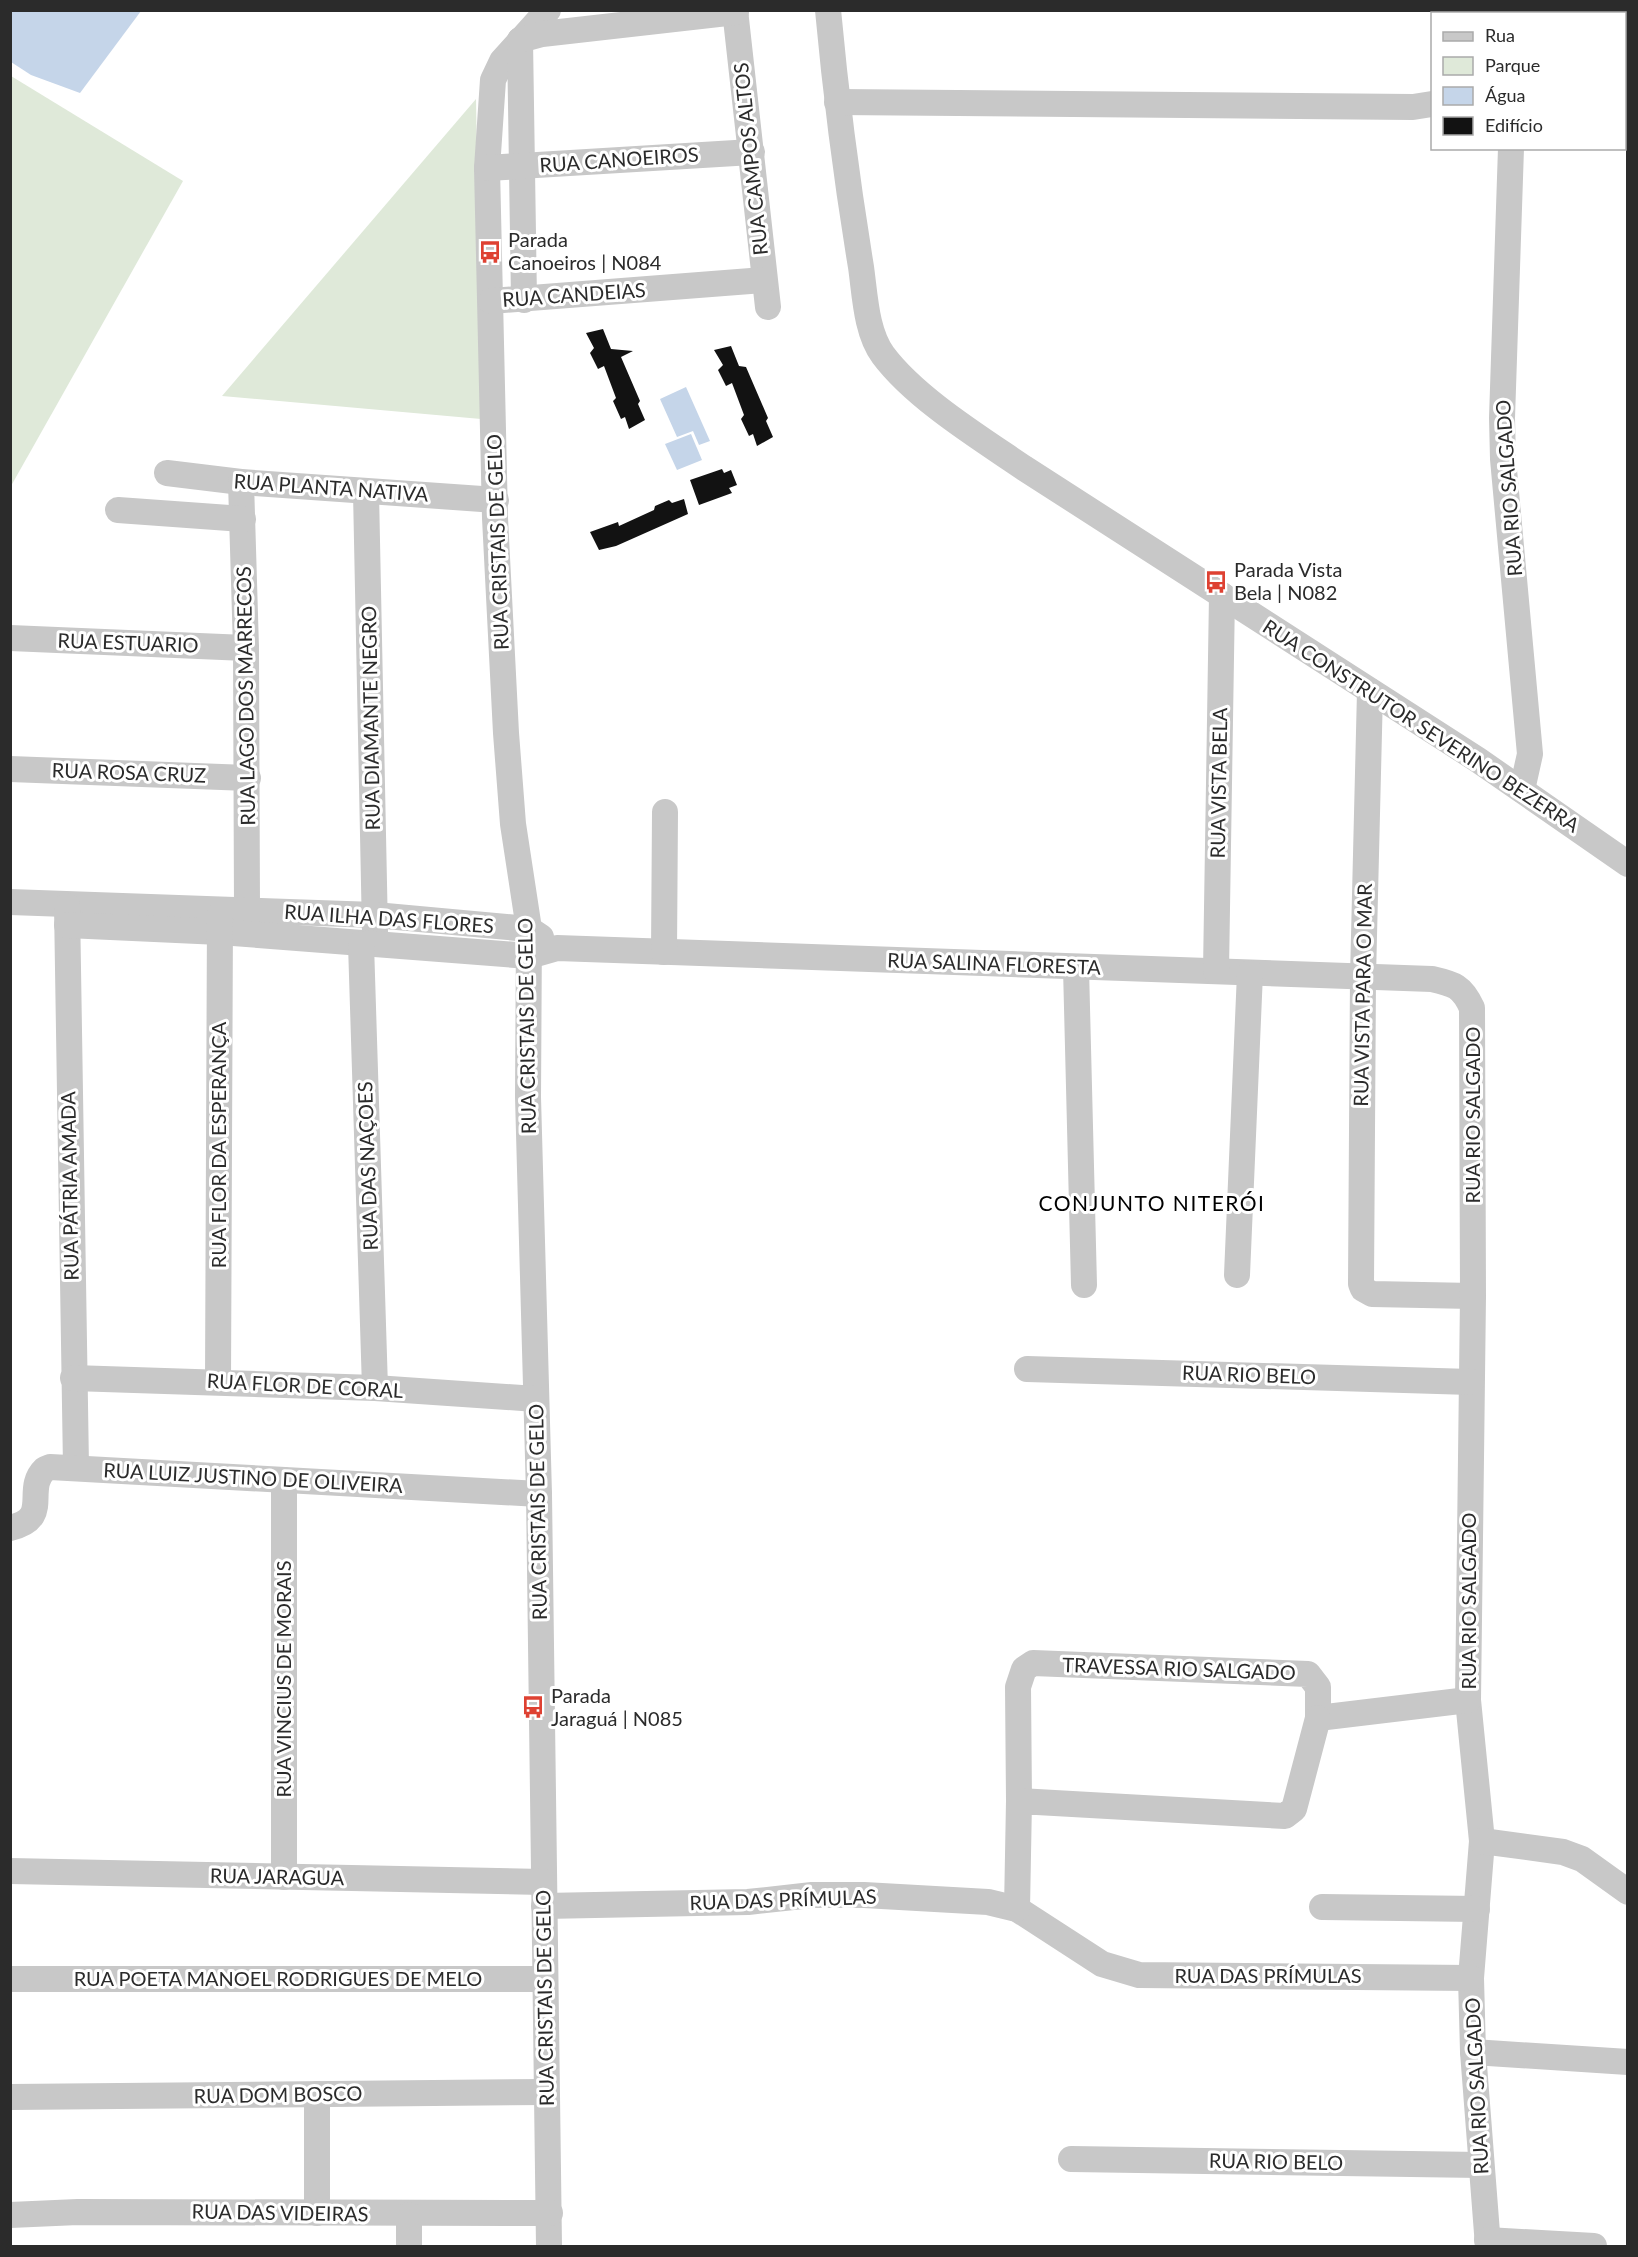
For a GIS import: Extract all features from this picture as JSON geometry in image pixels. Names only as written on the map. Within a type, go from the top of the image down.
[{"type":"street","name":"RUA CRISTAIS DE GELO","points":[[548,10],[501,61],[493,80],[487,168],[495,500],[510,778],[529,929],[528,1097],[540,1494],[549,2247]]},
{"type":"street","name":"RUA CONSTRUTOR SEVERINO BEZERRA","points":[[828,10],[837,102],[870,323],[882,354],[915,387],[961,424],[1522,790],[1628,864]]},
{"type":"street","points":[[524,300],[524,166],[520,40],[542,34],[736,11]]},
{"type":"street","name":"RUA CAMPOS ALTOS","points":[[736,11],[768,308]]},
{"type":"street","points":[[837,102],[1402,107],[1431,104]]},
{"type":"street","name":"RUA RIO SALGADO","points":[[1511,150],[1502,418],[1503,459],[1530,754],[1522,790]]},
{"type":"street","name":"RUA CANOEIROS","points":[[487,168],[752,152]]},
{"type":"street","name":"RUA CANDEIAS","points":[[492,301],[764,280]]},
{"type":"street","name":"RUA PLANTA NATIVA","points":[[167,473],[241,482],[495,500]]},
{"type":"street","name":"RUA LAGO DOS MARRECOS","points":[[241,482],[248,778],[247,909]]},
{"type":"street","name":"RUA DIAMANTE NEGRO","points":[[366,492],[375,915],[368,944]]},
{"type":"street","name":"RUA PLANTA NATIVA","points":[[118,510],[243,519]]},
{"type":"street","name":"RUA VISTA BELA","points":[[1216,971],[1222,595]]},
{"type":"street","name":"RUA ESTUARIO","points":[[10,638],[246,648]]},
{"type":"street","name":"RUA VISTA PARA O MAR","points":[[1370,691],[1363,976],[1361,1284],[1363,1289],[1372,1294],[1473,1296]]},
{"type":"street","name":"RUA ROSA CRUZ","points":[[10,769],[248,778]]},
{"type":"street","points":[[664,812],[664,952]]},
{"type":"street","name":"RUA ILHA DAS FLORES","points":[[10,902],[67,916],[220,920],[368,944],[529,956],[557,948]]},
{"type":"street","name":"RUA ILHA DAS FLORES","points":[[220,920],[247,909],[375,915],[529,929],[557,948]]},
{"type":"street","name":"RUA PÁTRIA AMADA","points":[[67,916],[76,1467]]},
{"type":"street","name":"RUA FLOR DA ESPERANÇA","points":[[218,1382],[220,920]]},
{"type":"street","name":"RUA DAS NAÇOES","points":[[368,944],[375,1388]]},
{"type":"street","name":"RUA SALINA FLORESTA","points":[[557,948],[1432,979]]},
{"type":"street","points":[[1076,968],[1084,1285]]},
{"type":"street","points":[[1237,1275],[1250,973]]},
{"type":"street","name":"RUA RIO SALGADO","points":[[1432,979],[1452,984],[1465,993],[1472,1008],[1473,1296],[1468,1700],[1482,1841],[1471,1978],[1473,2052],[1488,2243]]},
{"type":"street","name":"RUA RIO BELO","points":[[1027,1369],[1471,1382]]},
{"type":"street","name":"RUA FLOR DE CORAL","points":[[73,1378],[375,1388],[536,1399]]},
{"type":"street","name":"RUA LUIZ JUSTINO DE OLIVEIRA","points":[[10,1528],[24,1525],[32,1519],[35,1512],[38,1478],[45,1468],[76,1467],[540,1494]]},
{"type":"street","name":"RUA VINCIUS DE MORAIS","points":[[284,1480],[284,1877]]},
{"type":"street","name":"TRAVESSA RIO SALGADO","points":[[1019,1801],[1018,1687],[1024,1669],[1033,1663],[1308,1674],[1318,1687],[1318,1718]]},
{"type":"street","points":[[1017,1909],[1019,1801],[1285,1816],[1294,1809],[1318,1718],[1468,1700]]},
{"type":"street","points":[[1482,1841],[1563,1852],[1582,1859],[1628,1892]]},
{"type":"street","name":"RUA JARAGUA","points":[[10,1872],[284,1877],[543,1894]]},
{"type":"street","name":"RUA DAS PRÍMULAS","points":[[543,1894],[724,1903],[812,1895],[864,1895],[988,1902],[1017,1909],[1102,1964],[1139,1975],[1471,1978]]},
{"type":"street","points":[[1322,1907],[1477,1910]]},
{"type":"street","name":"RUA POETA MANOEL RODRIGUES DE MELO","points":[[10,1978],[544,1979]]},
{"type":"street","points":[[1473,2052],[1628,2062]]},
{"type":"street","name":"RUA DOM BOSCO","points":[[10,2097],[546,2092]]},
{"type":"street","points":[[316,2094],[316,2213]]},
{"type":"street","name":"RUA RIO BELO","points":[[1071,2159],[1481,2165]]},
{"type":"street","name":"RUA DAS VIDEIRAS","points":[[10,2215],[89,2212],[409,2215],[550,2213]]},
{"type":"street","points":[[409,2215],[409,2247]]},
{"type":"street","points":[[1488,2243],[1594,2247]]},
{"type":"green space","points":[[11,76],[183,181],[11,486]]},
{"type":"green space","points":[[476,99],[481,419],[222,396]]},
{"type":"water","points":[[10,11],[141,11],[80,93],[31,75],[11,62]]},
{"type":"water","points":[[686,387],[710,441],[699,445],[693,431],[677,437],[660,399]]},
{"type":"water","points":[[691,434],[702,460],[677,470],[665,444]]},
{"type":"building","points":[[603,329],[611,349],[633,351],[621,357],[640,401],[638,404],[645,420],[629,429],[625,417],[621,419],[613,401],[616,398],[604,366],[598,369],[590,353],[594,348],[586,333]]},
{"type":"building","points":[[731,346],[739,366],[746,367],[768,418],[766,421],[773,437],[757,446],[753,434],[749,436],[741,419],[744,415],[732,383],[726,386],[718,370],[723,365],[714,350]]},
{"type":"building","points":[[722,469],[724,473],[731,470],[737,485],[729,488],[732,493],[699,505],[690,480]]},
{"type":"building","points":[[684,499],[688,514],[616,546],[599,550],[590,532],[618,522],[619,526],[654,510],[655,506],[669,500],[672,503]]},
{"type":"place","name":"Parada Canoeiros | N084","points":[[490,252]]},
{"type":"place","name":"Parada Vista Bela | N082","points":[[1216,582]]},
{"type":"place","name":"Parada Jaraguá | N085","points":[[533,1707]]},
{"type":"district","name":"CONJUNTO NITERÓI","points":[[1152,1204]]}]
